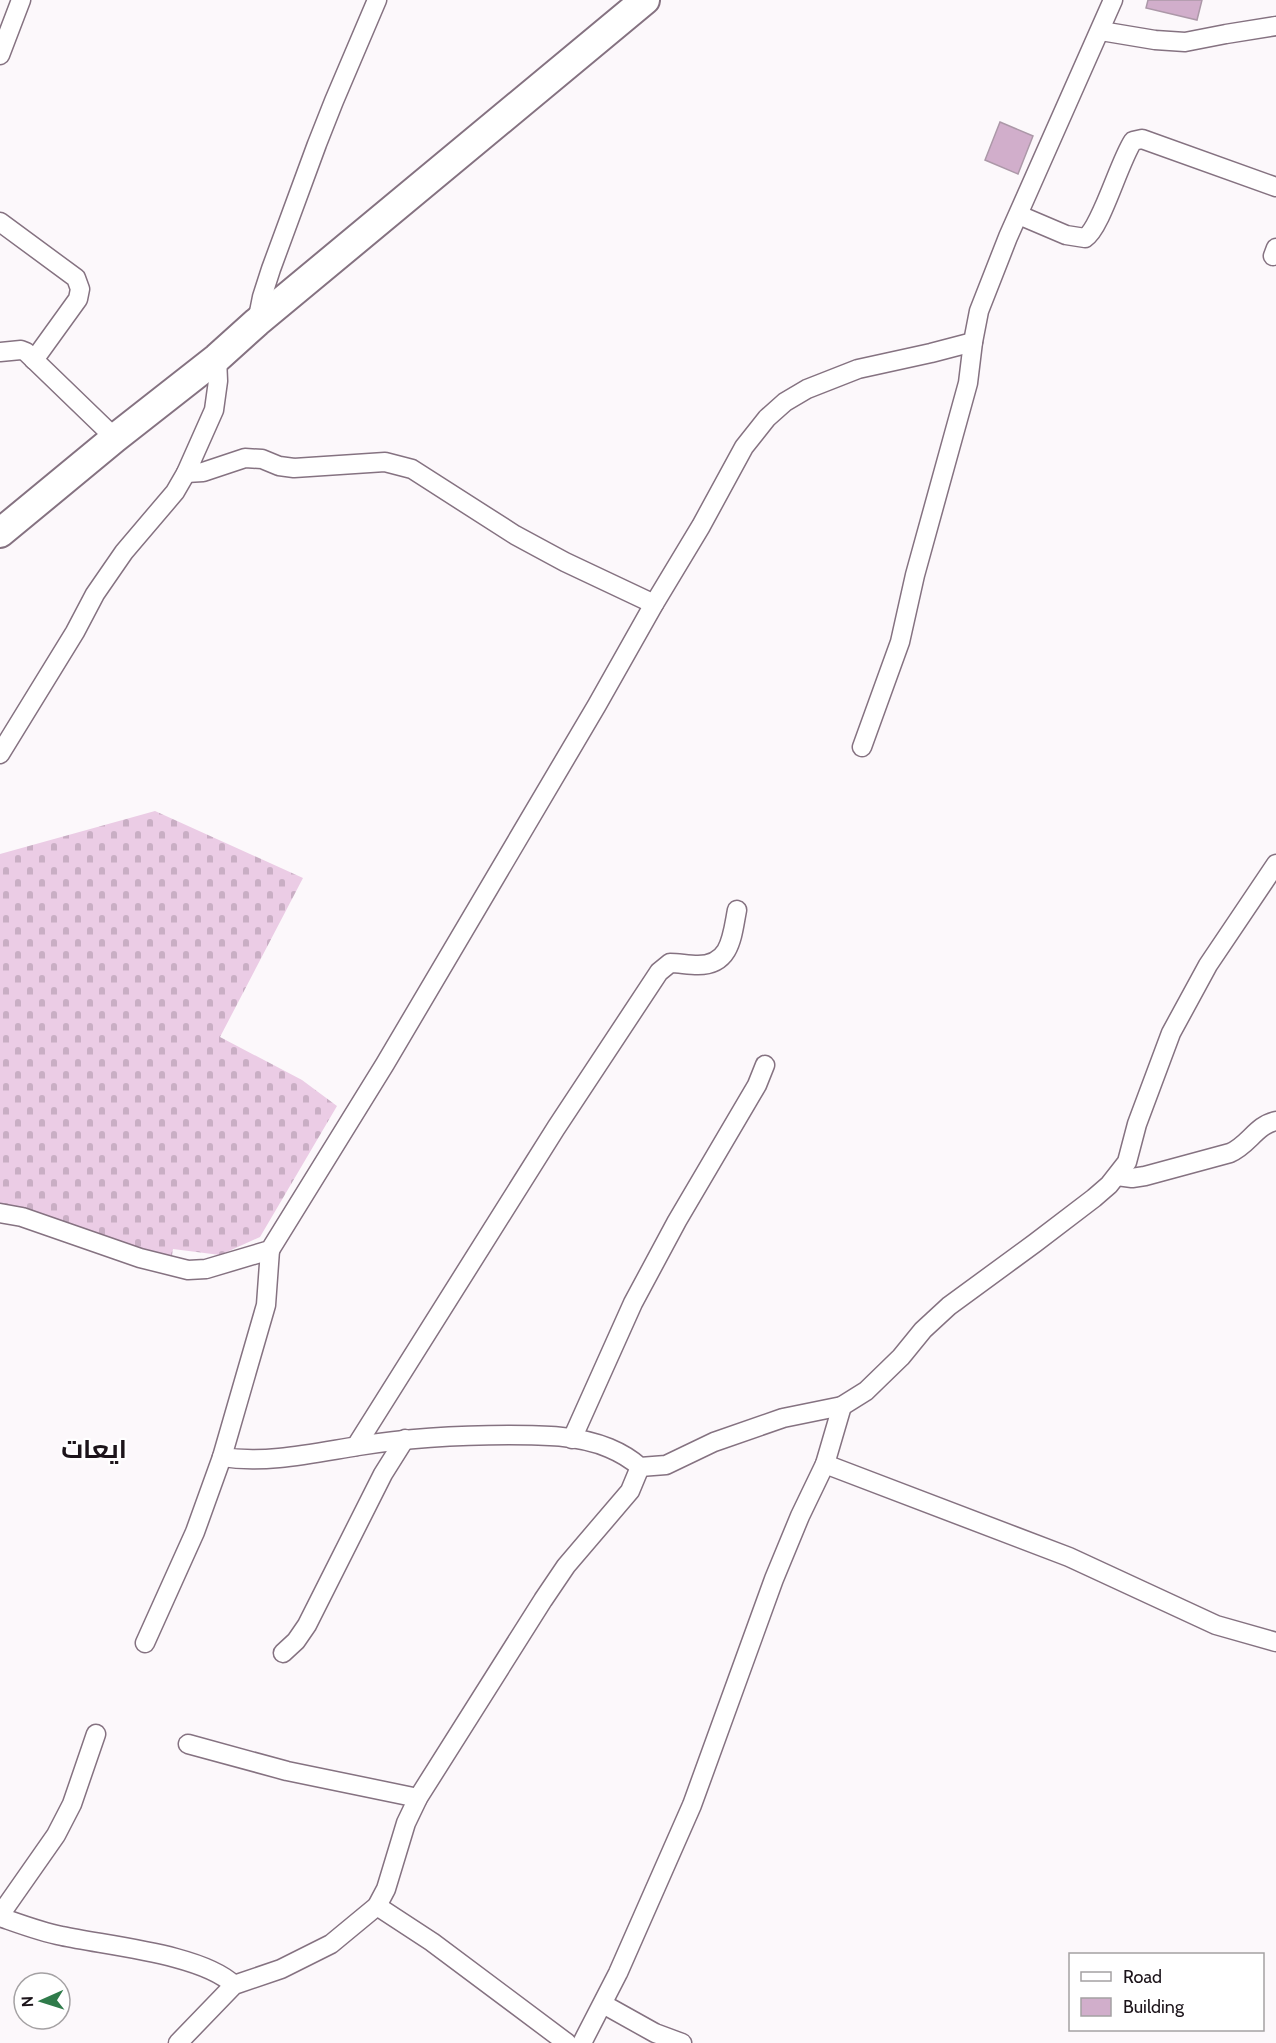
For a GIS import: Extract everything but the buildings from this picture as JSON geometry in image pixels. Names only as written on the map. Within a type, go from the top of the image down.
[{"type":"main road","points":[[0,533],[217,358],[257,322],[645,0]]},
{"type":"street","points":[[0,55],[21,0]]},
{"type":"street","points":[[257,322],[271,269],[317,144],[377,0]]},
{"type":"street","points":[[862,747],[900,642],[915,575],[968,383],[979,311],[1051,139],[1113,0]]},
{"type":"street","points":[[1101,31],[1155,40],[1185,42],[1276,26]]},
{"type":"street","points":[[1019,215],[1066,235],[1085,238],[1096,226],[1125,154],[1134,141],[1142,139],[1276,187]]},
{"type":"street","points":[[0,222],[76,278],[80,289],[78,299],[34,360]]},
{"type":"street","points":[[145,1643],[195,1532],[222,1457],[266,1305],[270,1250],[385,1064],[597,705],[744,447],[767,418],[785,402],[807,389],[858,369],[973,342]]},
{"type":"street","points":[[0,352],[21,350],[115,438]]},
{"type":"street","points":[[0,754],[65,650],[95,594],[124,552],[175,492],[186,473],[214,410],[218,381],[217,358]]},
{"type":"street","points":[[186,473],[203,472],[245,458],[262,459],[279,466],[294,468],[385,462],[399,464],[412,469],[515,534],[565,562],[654,604]]},
{"type":"street","points":[[222,1457],[244,1460],[262,1459],[405,1439],[534,1435],[572,1439],[609,1448],[629,1458],[640,1467],[666,1465],[714,1442],[783,1418],[842,1406],[867,1391],[901,1357],[923,1330],[949,1306],[1094,1198],[1117,1176],[1127,1162],[1137,1124],[1171,1033],[1208,965],[1276,864]]},
{"type":"street","points":[[356,1446],[556,1128],[659,972],[670,963],[713,964],[721,958],[729,948],[737,910]]},
{"type":"street","points":[[572,1439],[633,1302],[676,1221],[757,1085],[765,1065]]},
{"type":"street","points":[[1117,1176],[1132,1178],[1145,1176],[1230,1153],[1240,1149],[1258,1129],[1276,1121]]},
{"type":"street","points":[[0,1213],[22,1217],[140,1258],[188,1270],[206,1269],[270,1250]]},
{"type":"street","points":[[582,2043],[603,2004],[692,1805],[774,1579],[825,1464],[842,1406]]},
{"type":"street","points":[[283,1653],[296,1641],[307,1625],[383,1474],[405,1439]]},
{"type":"street","points":[[825,1464],[1069,1557],[1216,1625],[1276,1642]]},
{"type":"street","points":[[178,2043],[234,1985],[280,1969],[331,1944],[377,1906],[386,1889],[406,1823],[418,1798],[543,1600],[566,1566],[630,1491],[640,1467]]},
{"type":"street","points":[[96,1734],[72,1804],[56,1835],[0,1916],[60,1936],[182,1960],[212,1969],[225,1976],[234,1985]]},
{"type":"street","points":[[188,1744],[287,1771],[418,1798]]},
{"type":"street","points":[[377,1906],[432,1942],[567,2043]]},
{"type":"street","points":[[603,2004],[655,2033],[682,2043]]},
{"type":"green space","points":[[155,811],[303,878],[220,1037],[302,1080],[337,1106],[260,1237],[220,1255],[173,1249],[171,1262],[0,1205],[0,854]]},
{"type":"district","name":"ايعات","points":[[94,1449]]}]
